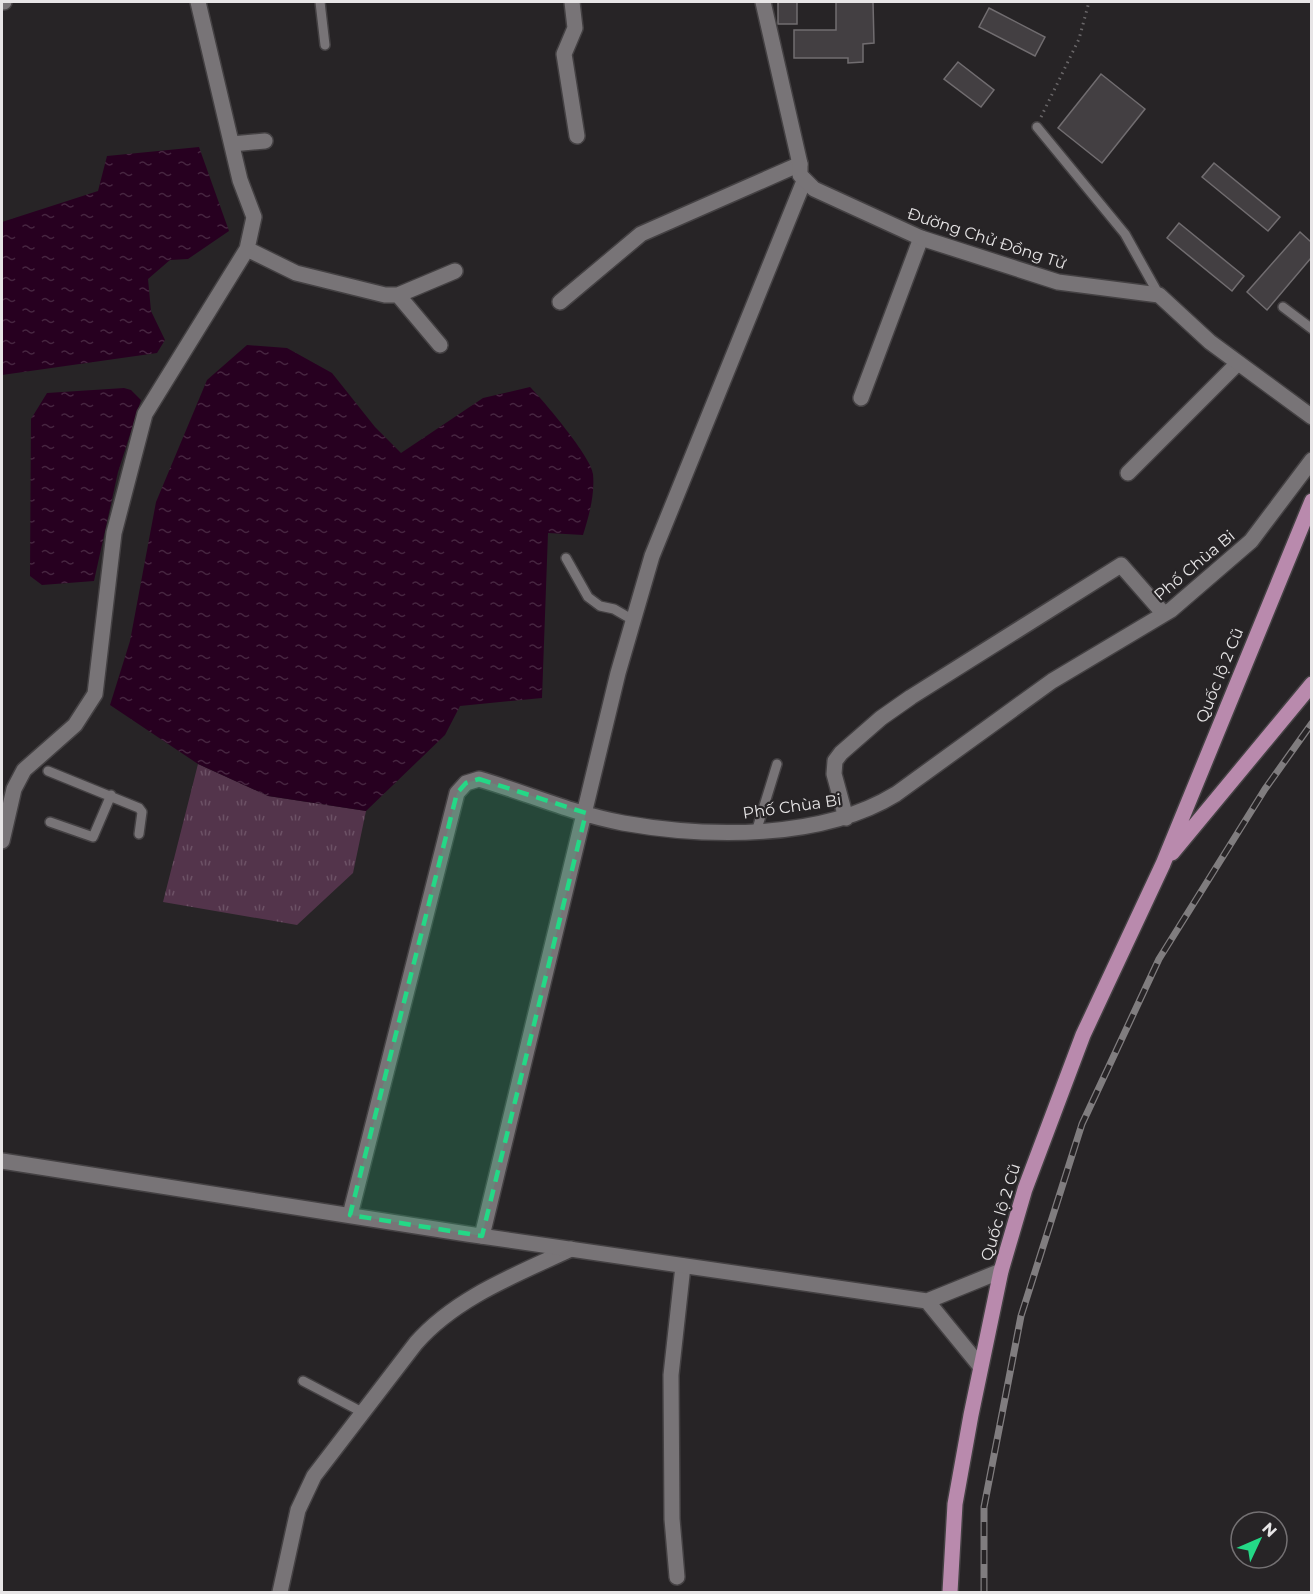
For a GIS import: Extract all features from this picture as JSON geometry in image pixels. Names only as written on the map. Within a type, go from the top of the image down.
[{"type":"main road","name":"Quốc lộ 2 Cũ","points":[[950,1593],[955,1504],[980,1366],[1001,1271],[1025,1189],[1083,1035],[1163,864],[1311,501]]},
{"type":"main road","name":"Quốc lộ 2 Cũ","points":[[1163,864],[1311,684]]},
{"type":"street","points":[[2,841],[14,789],[24,770],[36,763],[75,725],[95,694],[114,533],[144,414],[247,249],[254,217],[240,180],[198,2]]},
{"type":"street","points":[[572,2],[575,28],[564,54],[577,136]]},
{"type":"street","points":[[482,1236],[618,673],[652,555],[804,181],[800,175],[800,164],[763,2]]},
{"type":"street","points":[[232,144],[265,141]]},
{"type":"street","points":[[560,302],[641,234],[800,164]]},
{"type":"street","name":"Đường Chử Đồng Tử","points":[[804,181],[828,197],[921,238],[1058,282],[1159,295]]},
{"type":"street","points":[[861,398],[921,238]]},
{"type":"street","points":[[247,249],[296,273],[385,295],[398,295],[455,271]]},
{"type":"street","points":[[398,295],[440,345]]},
{"type":"street","points":[[1159,295],[1209,342],[1311,417]]},
{"type":"street","points":[[1128,473],[1238,363]]},
{"type":"street","name":"Phố Chùa Bi","points":[[350,1215],[457,793],[466,783],[479,779],[623,823],[669,828],[756,832],[846,818],[875,807],[1058,677],[1164,614],[1251,541],[1311,460]]},
{"type":"street","points":[[846,818],[834,774],[835,761],[841,753],[881,718],[1025,623],[1121,565],[1164,614]]},
{"type":"street","points":[[2,1161],[482,1236],[927,1301],[1001,1271]]},
{"type":"street","points":[[280,1593],[298,1510],[314,1476],[432,1325],[455,1308],[571,1249]]},
{"type":"street","points":[[677,1577],[672,1519],[671,1374],[683,1266]]},
{"type":"street","points":[[927,1301],[980,1366]]},
{"type":"lane","points":[[320,2],[325,45]]},
{"type":"lane","points":[[1037,127],[1125,234],[1159,295]]},
{"type":"lane","points":[[1283,307],[1311,329]]},
{"type":"lane","points":[[566,558],[588,597],[600,606],[614,609],[633,620]]},
{"type":"lane","points":[[756,832],[777,764]]},
{"type":"lane","points":[[48,771],[111,795],[142,812],[139,834]]},
{"type":"lane","points":[[50,822],[93,837],[111,795]]},
{"type":"lane","points":[[303,1381],[362,1412]]},
{"type":"path","points":[[1037,127],[1079,39],[1089,2]]},
{"type":"highlighted area","points":[[479,779],[586,813],[482,1236],[350,1215],[457,793],[466,783]]},
{"type":"green space","points":[[198,764],[268,796],[366,811],[353,873],[297,925],[163,902]]},
{"type":"water","points":[[199,147],[229,231],[188,259],[170,260],[148,279],[151,311],[165,340],[157,353],[2,375],[2,222],[98,191],[107,156]]},
{"type":"water","points":[[247,345],[287,348],[332,373],[375,427],[401,453],[483,398],[530,387],[576,443],[591,466],[592,497],[583,535],[548,533],[542,698],[460,706],[445,735],[366,811],[268,796],[198,764],[110,705],[130,641],[156,502],[207,380]]},
{"type":"water","points":[[124,388],[131,390],[141,400],[118,472],[94,581],[42,585],[30,576],[31,419],[47,393]]},
{"type":"building","points":[[778,2],[797,2],[797,24],[778,24]]},
{"type":"building","points":[[836,2],[873,2],[874,43],[863,44],[863,62],[848,63],[848,58],[794,58],[794,30],[836,30]]},
{"type":"building","points":[[989,8],[1045,37],[1035,56],[979,27]]},
{"type":"building","points":[[958,62],[994,90],[981,107],[944,79]]},
{"type":"building","points":[[1101,74],[1145,109],[1102,163],[1058,128]]},
{"type":"building","points":[[1214,163],[1280,217],[1268,231],[1202,177]]},
{"type":"building","points":[[1179,223],[1244,276],[1232,291],[1167,238]]},
{"type":"building","points":[[1300,232],[1311,242],[1311,258],[1267,310],[1247,292]]},
{"type":"railway","points":[[984,1592],[984,1507],[1021,1316],[1082,1124],[1159,959],[1265,789],[1312,723]]}]
